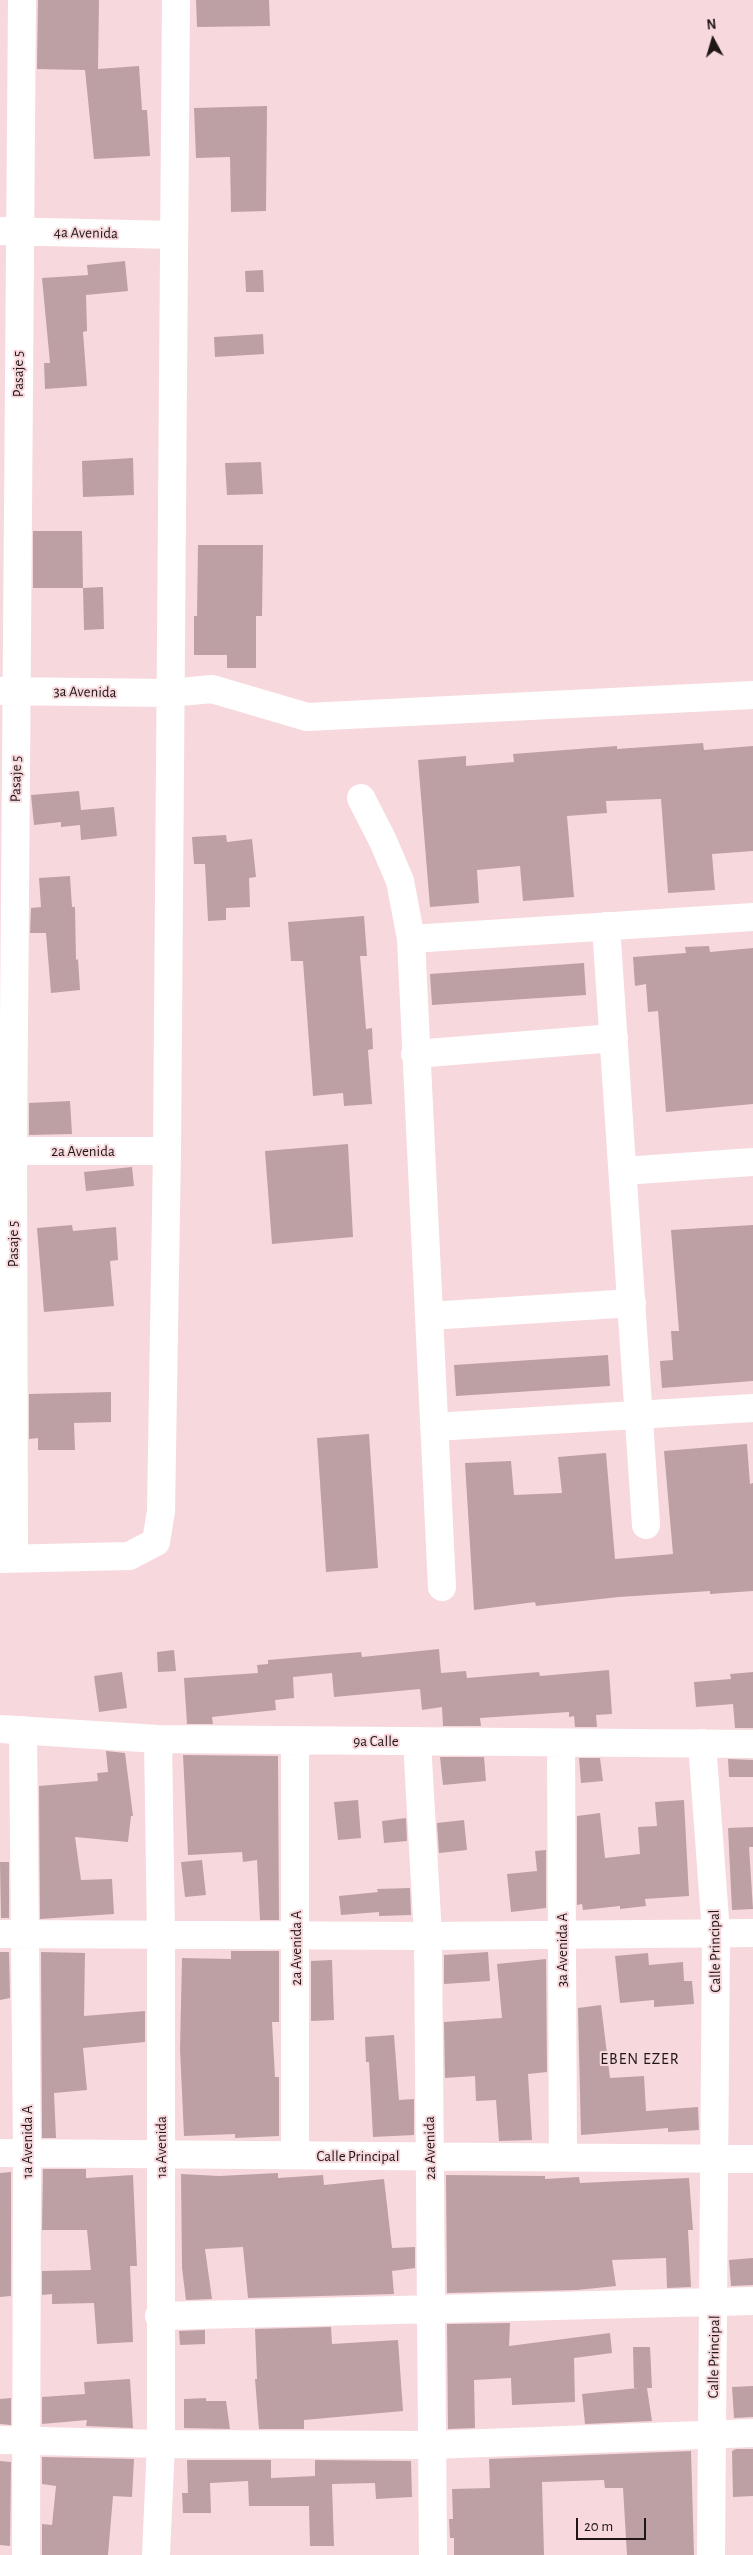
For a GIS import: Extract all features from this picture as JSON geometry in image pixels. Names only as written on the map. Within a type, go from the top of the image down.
[{"type":"street","name":"Pasaje 5","points":[[7,1559],[6,1151],[10,232],[22,0]]},
{"type":"street","points":[[7,1559],[129,1556],[156,1542],[162,1511],[167,1151],[176,0]]},
{"type":"street","name":"4a Avenida","points":[[10,232],[173,235]]},
{"type":"street","name":"3a Avenida","points":[[9,691],[170,693],[212,689],[307,718],[753,695]]},
{"type":"street","points":[[361,798],[383,841],[400,881],[411,939],[442,1588]]},
{"type":"street","points":[[411,939],[753,917]]},
{"type":"street","points":[[606,926],[646,1525]]},
{"type":"street","points":[[415,1054],[614,1038]]},
{"type":"street","name":"2a Avenida","points":[[6,1151],[167,1151]]},
{"type":"street","points":[[623,1170],[753,1162]]},
{"type":"street","points":[[429,1316],[632,1303]]},
{"type":"street","points":[[434,1427],[753,1408]]},
{"type":"street","name":"9a Calle","points":[[11,1729],[158,1739],[753,1744]]},
{"type":"street","name":"1a Avenida A","points":[[11,1729],[12,1934],[27,2153],[28,2440],[26,2555]]},
{"type":"street","name":"1a Avenida","points":[[156,2555],[161,2444],[159,2316],[161,1936],[158,1739]]},
{"type":"street","name":"2a Avenida A","points":[[295,1740],[295,2155]]},
{"type":"street","name":"2a Avenida","points":[[416,1741],[428,1936],[432,2311],[432,2555]]},
{"type":"street","name":"3a Avenida A","points":[[561,1743],[563,2157]]},
{"type":"street","name":"Calle Principal","points":[[702,1744],[716,1933],[714,2434],[711,2555]]},
{"type":"street","points":[[12,1934],[428,1936],[753,1933]]},
{"type":"street","name":"Calle Principal","points":[[0,2153],[753,2159]]},
{"type":"street","points":[[159,2316],[432,2311],[753,2301]]},
{"type":"street","points":[[0,2440],[161,2444],[432,2445],[753,2433]]},
{"type":"building","points":[[38,0],[99,0],[98,69],[139,66],[142,110],[147,110],[150,156],[94,159],[85,70],[37,69]]},
{"type":"building","points":[[196,0],[269,0],[270,26],[197,27]]},
{"type":"building","points":[[267,106],[266,211],[231,212],[230,157],[196,158],[194,108]]},
{"type":"building","points":[[125,261],[128,291],[86,295],[87,331],[83,332],[87,386],[45,389],[44,363],[50,363],[42,278],[88,275],[87,265]]},
{"type":"building","points":[[263,270],[264,292],[246,292],[245,271]]},
{"type":"building","points":[[263,334],[264,354],[215,357],[214,337]]},
{"type":"building","points":[[133,458],[134,495],[83,497],[82,461]]},
{"type":"building","points":[[261,462],[263,494],[227,495],[225,463]]},
{"type":"building","points":[[33,531],[82,531],[83,588],[33,588]]},
{"type":"building","points":[[198,545],[263,545],[262,616],[256,616],[256,668],[227,668],[227,655],[194,655],[194,616],[197,616]]},
{"type":"building","points":[[103,587],[104,629],[84,630],[83,588]]},
{"type":"building","points":[[703,743],[704,750],[753,746],[753,851],[712,854],[715,890],[668,893],[661,799],[606,801],[607,813],[567,816],[574,897],[523,901],[520,866],[477,870],[479,903],[430,907],[418,760],[466,756],[466,766],[514,762],[513,754],[617,746],[617,749]]},
{"type":"building","points":[[79,791],[81,810],[114,807],[117,836],[81,840],[80,825],[61,827],[61,822],[34,825],[31,795]]},
{"type":"building","points":[[226,835],[227,842],[252,839],[256,877],[249,878],[250,907],[226,908],[226,920],[208,921],[205,864],[194,864],[192,837]]},
{"type":"building","points":[[70,876],[72,907],[75,907],[76,960],[78,959],[80,990],[51,993],[46,933],[30,933],[31,908],[41,907],[39,878]]},
{"type":"building","points":[[364,916],[367,956],[360,956],[366,1029],[372,1028],[373,1049],[368,1050],[372,1104],[344,1106],[343,1093],[313,1096],[303,961],[291,961],[288,922]]},
{"type":"building","points":[[709,946],[710,952],[753,948],[753,1104],[666,1112],[658,1011],[648,1012],[646,984],[635,986],[633,957],[686,953],[685,947]]},
{"type":"building","points":[[584,963],[586,995],[432,1005],[430,974]]},
{"type":"building","points":[[70,1101],[72,1134],[29,1135],[29,1103]]},
{"type":"building","points":[[348,1144],[353,1237],[272,1244],[265,1151]]},
{"type":"building","points":[[132,1167],[134,1186],[86,1191],[84,1172]]},
{"type":"building","points":[[72,1225],[73,1231],[116,1227],[118,1260],[110,1261],[114,1306],[44,1312],[37,1228]]},
{"type":"building","points":[[753,1225],[753,1381],[662,1388],[660,1361],[673,1360],[671,1331],[679,1331],[671,1230]]},
{"type":"building","points":[[608,1355],[610,1386],[456,1396],[454,1365]]},
{"type":"building","points":[[111,1392],[111,1422],[74,1423],[75,1450],[38,1450],[38,1438],[29,1439],[29,1394]]},
{"type":"building","points":[[369,1434],[378,1568],[326,1572],[317,1438]]},
{"type":"building","points":[[747,1444],[750,1484],[753,1483],[753,1591],[710,1594],[710,1591],[619,1597],[536,1606],[535,1602],[474,1610],[465,1463],[511,1461],[514,1495],[562,1493],[558,1457],[606,1453],[615,1559],[673,1554],[664,1451]]},
{"type":"building","points":[[439,1649],[441,1673],[466,1671],[467,1678],[539,1672],[540,1676],[609,1670],[612,1714],[596,1715],[597,1727],[575,1727],[574,1716],[569,1717],[569,1712],[480,1718],[481,1726],[443,1726],[442,1707],[422,1710],[420,1689],[334,1697],[332,1673],[293,1677],[294,1698],[275,1700],[276,1710],[212,1717],[213,1724],[187,1724],[184,1678],[258,1673],[257,1665],[268,1664],[268,1660],[361,1652],[362,1657]]},
{"type":"building","points":[[174,1650],[176,1671],[158,1672],[157,1652]]},
{"type":"building","points":[[122,1672],[127,1708],[99,1712],[94,1676]]},
{"type":"building","points":[[753,1672],[753,1728],[735,1728],[733,1704],[696,1707],[694,1682],[731,1679],[730,1674]]},
{"type":"building","points":[[106,1751],[125,1753],[133,1816],[131,1816],[128,1842],[75,1837],[81,1880],[112,1879],[114,1914],[40,1919],[39,1786],[98,1781],[97,1773],[108,1772]]},
{"type":"building","points":[[183,1755],[278,1756],[279,1920],[260,1920],[257,1860],[243,1862],[242,1852],[188,1855]]},
{"type":"building","points":[[440,1757],[484,1757],[486,1781],[443,1785]]},
{"type":"building","points":[[579,1758],[600,1758],[603,1781],[581,1783]]},
{"type":"building","points":[[728,1759],[753,1760],[753,1777],[729,1777]]},
{"type":"building","points":[[358,1800],[361,1838],[338,1840],[334,1802]]},
{"type":"building","points":[[684,1800],[689,1896],[645,1899],[646,1906],[620,1909],[620,1906],[583,1910],[582,1904],[577,1905],[577,1816],[600,1813],[605,1858],[640,1854],[638,1827],[657,1826],[655,1802]]},
{"type":"building","points":[[406,1818],[407,1841],[384,1843],[382,1821]]},
{"type":"building","points":[[464,1820],[467,1850],[439,1853],[437,1823]]},
{"type":"building","points":[[753,1827],[753,1847],[749,1847],[753,1909],[732,1910],[728,1828]]},
{"type":"building","points":[[546,1850],[546,1908],[511,1912],[507,1874],[537,1871],[535,1851]]},
{"type":"building","points":[[202,1860],[206,1895],[185,1897],[181,1862]]},
{"type":"building","points":[[0,1862],[9,1862],[9,1918],[1,1918]]},
{"type":"building","points":[[410,1888],[411,1915],[379,1916],[379,1912],[341,1915],[339,1896],[378,1892],[377,1889]]},
{"type":"building","points":[[231,1951],[279,1951],[279,2022],[272,2022],[275,2077],[279,2077],[279,2136],[235,2138],[235,2134],[184,2136],[180,2049],[182,1958],[231,1959]]},
{"type":"building","points":[[0,1952],[9,1952],[10,1998],[0,2000]]},
{"type":"building","points":[[41,1952],[85,1953],[84,2016],[145,2011],[145,2042],[83,2048],[87,2090],[54,2093],[56,2138],[42,2138]]},
{"type":"building","points":[[488,1952],[490,1981],[444,1984],[444,1955]]},
{"type":"building","points":[[648,1953],[649,1965],[683,1962],[684,1981],[692,1981],[694,2004],[654,2007],[654,2000],[620,2003],[615,1956]]},
{"type":"building","points":[[546,1959],[547,2072],[528,2074],[532,2140],[499,2141],[496,2100],[476,2101],[475,2076],[445,2078],[444,2022],[502,2018],[497,1964]]},
{"type":"building","points":[[332,1960],[334,2020],[311,2021],[311,1961]]},
{"type":"building","points":[[601,2005],[610,2078],[644,2076],[646,2111],[698,2107],[699,2130],[668,2132],[668,2128],[581,2135],[578,2008]]},
{"type":"building","points":[[394,2035],[399,2100],[414,2099],[414,2135],[373,2137],[369,2062],[366,2062],[365,2037]]},
{"type":"building","points":[[43,2169],[86,2169],[86,2178],[133,2175],[137,2266],[130,2266],[133,2342],[97,2344],[94,2303],[52,2304],[52,2294],[42,2295],[42,2271],[91,2270],[87,2230],[42,2230]]},
{"type":"building","points":[[11,2172],[11,2296],[0,2297],[0,2173]]},
{"type":"building","points":[[278,2173],[278,2178],[323,2175],[324,2185],[384,2179],[392,2248],[415,2247],[415,2268],[392,2271],[394,2294],[248,2298],[243,2247],[205,2249],[212,2299],[186,2300],[182,2268],[181,2174],[219,2176]]},
{"type":"building","points":[[446,2175],[545,2176],[545,2179],[579,2177],[580,2183],[689,2178],[693,2230],[688,2230],[691,2287],[667,2288],[666,2258],[612,2260],[616,2286],[577,2290],[447,2293]]},
{"type":"building","points":[[753,2258],[753,2285],[731,2286],[729,2260]]},
{"type":"building","points":[[510,2323],[509,2346],[610,2333],[612,2353],[574,2358],[575,2402],[512,2405],[511,2378],[474,2380],[475,2428],[448,2429],[447,2324]]},
{"type":"building","points":[[331,2327],[332,2344],[398,2340],[403,2411],[304,2420],[304,2429],[259,2429],[255,2379],[257,2379],[255,2329]]},
{"type":"building","points":[[205,2330],[205,2344],[180,2345],[179,2331]]},
{"type":"building","points":[[633,2347],[650,2347],[652,2388],[647,2388],[652,2421],[585,2424],[582,2394],[634,2388]]},
{"type":"building","points":[[130,2379],[133,2428],[86,2426],[87,2420],[42,2424],[42,2397],[85,2394],[84,2382]]},
{"type":"building","points":[[753,2386],[753,2417],[734,2418],[732,2387]]},
{"type":"building","points":[[11,2398],[11,2425],[0,2424],[0,2399]]},
{"type":"building","points":[[206,2398],[206,2401],[226,2401],[230,2429],[184,2428],[184,2399]]},
{"type":"building","points":[[736,2449],[753,2449],[753,2496],[733,2497],[732,2451]]},
{"type":"building","points":[[691,2451],[694,2555],[627,2555],[623,2488],[605,2488],[604,2480],[542,2482],[544,2555],[454,2555],[454,2538],[450,2538],[449,2519],[453,2519],[452,2489],[490,2488],[489,2459]]},
{"type":"building","points":[[42,2457],[134,2459],[132,2497],[113,2496],[108,2555],[42,2555],[42,2524],[52,2525],[56,2486],[42,2484]]},
{"type":"building","points":[[187,2460],[271,2460],[271,2478],[315,2476],[315,2460],[411,2461],[412,2497],[376,2499],[375,2483],[332,2484],[334,2546],[310,2546],[309,2506],[249,2506],[248,2481],[210,2483],[211,2513],[183,2513],[182,2493],[188,2493]]},
{"type":"building","points":[[0,2461],[11,2462],[10,2546],[0,2545]]},
{"type":"district","name":"EBEN EZER","points":[[640,2059]]}]
